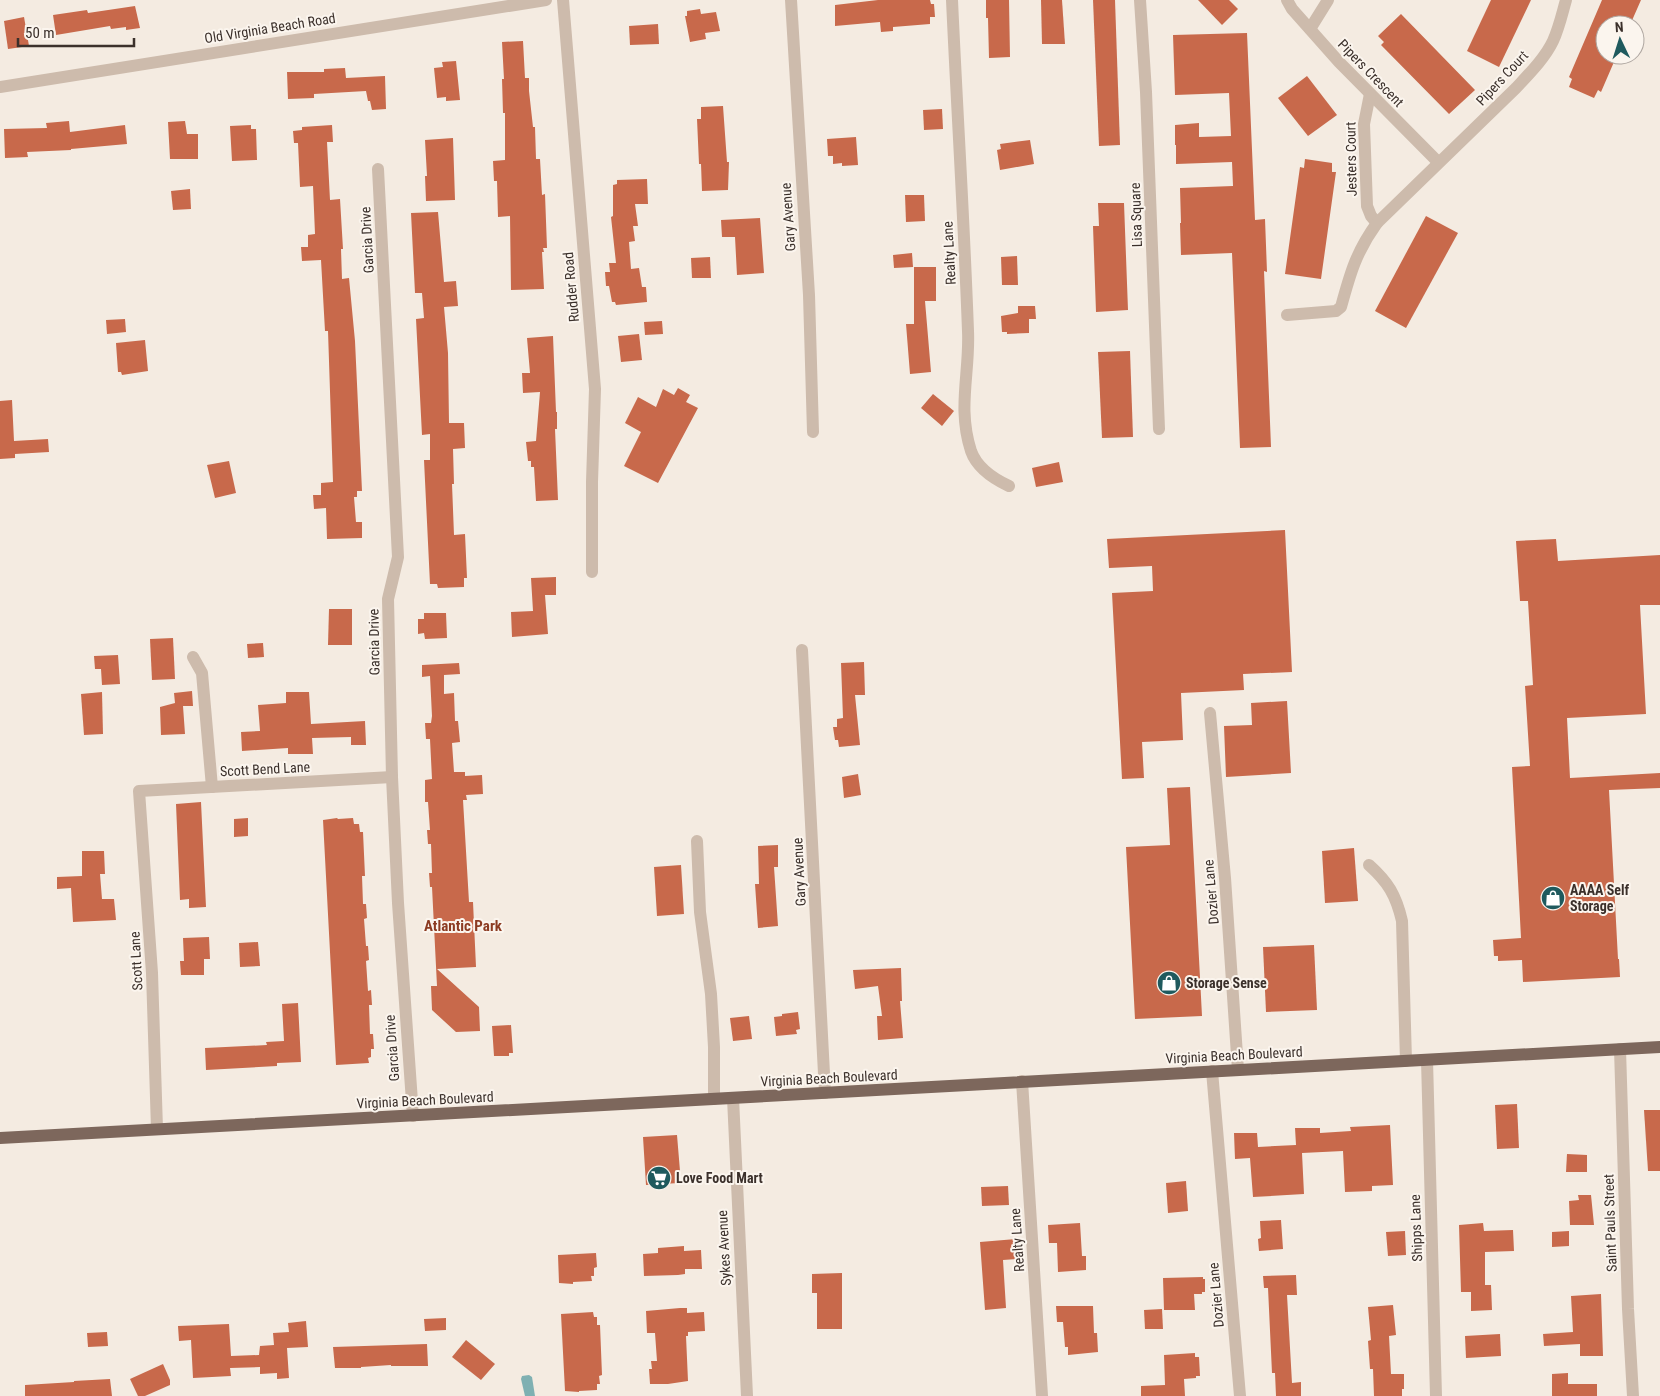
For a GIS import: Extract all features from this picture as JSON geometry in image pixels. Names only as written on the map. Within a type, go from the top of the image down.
[{"type":"main road","name":"Virginia Beach Boulevard","points":[[0,1138],[1660,1047]]},
{"type":"street","name":"Old Virginia Beach Road","points":[[0,87],[546,0]]},
{"type":"street","name":"Rudder Road","points":[[563,0],[595,389],[592,572]]},
{"type":"street","name":"Gary Avenue","points":[[790,0],[809,295],[813,432]]},
{"type":"street","name":"Realty Lane","points":[[952,0],[968,334],[963,401],[964,423],[974,458],[984,470],[1009,486]]},
{"type":"street","name":"Lisa Square","points":[[1140,0],[1159,429]]},
{"type":"street","name":"Pipers Crescent","points":[[1287,0],[1292,9],[1370,94],[1438,162]]},
{"type":"street","points":[[1310,29],[1328,0]]},
{"type":"street","name":"Pipers Court","points":[[1438,162],[1516,88],[1533,69],[1552,43],[1562,18],[1566,0]]},
{"type":"street","name":"Jesters Court","points":[[1370,94],[1364,124],[1368,206],[1371,216],[1376,222]]},
{"type":"street","points":[[1287,314],[1336,311],[1341,307],[1355,258],[1365,238],[1376,222],[1438,162]]},
{"type":"street","name":"Garcia Drive","points":[[378,169],[398,557],[388,599],[392,776],[398,902],[413,1116]]},
{"type":"street","name":"Gary Avenue","points":[[802,650],[825,1093]]},
{"type":"street","points":[[193,657],[202,673],[212,787]]},
{"type":"street","name":"Dozier Lane","points":[[1210,713],[1225,878],[1238,1070]]},
{"type":"street","name":"Scott Bend Lane","points":[[139,791],[392,776]]},
{"type":"street","name":"Scott Lane","points":[[139,791],[152,973],[157,1130]]},
{"type":"street","points":[[697,841],[700,912],[711,1003],[714,1047],[714,1099]]},
{"type":"street","points":[[1369,865],[1391,889],[1398,904],[1402,921],[1406,1061]]},
{"type":"street","name":"Saint Pauls Street","points":[[1620,1049],[1633,1396]]},
{"type":"street","name":"Shipps Lane","points":[[1426,1060],[1436,1396]]},
{"type":"street","name":"Dozier Lane","points":[[1212,1071],[1240,1396]]},
{"type":"street","name":"Realty Lane","points":[[1022,1081],[1042,1396]]},
{"type":"street","name":"Sykes Avenue","points":[[733,1098],[747,1396]]},
{"type":"water","points":[[529,1375],[532,1377],[535,1396],[525,1396],[521,1379],[522,1376]]},
{"type":"building","points":[[878,0],[930,0],[931,4],[934,4],[935,17],[930,17],[930,24],[893,27],[893,31],[881,32],[880,22],[835,26],[835,5]]},
{"type":"building","points":[[986,0],[1009,0],[1010,57],[989,58]]},
{"type":"building","points":[[1041,0],[1062,0],[1065,44],[1042,44]]},
{"type":"building","points":[[1093,0],[1115,0],[1120,145],[1099,146]]},
{"type":"building","points":[[1198,0],[1229,0],[1238,9],[1222,25]]},
{"type":"building","points":[[1491,0],[1531,0],[1499,67],[1467,51]]},
{"type":"building","points":[[1602,0],[1641,0],[1634,15],[1596,15]]},
{"type":"building","points":[[135,6],[140,28],[126,30],[126,27],[111,29],[110,26],[56,35],[53,15],[87,10],[88,13]]},
{"type":"building","points":[[700,9],[701,14],[716,12],[720,31],[705,33],[706,39],[690,42],[685,16],[687,16],[687,11]]},
{"type":"building","points":[[1401,14],[1475,90],[1449,114],[1381,45],[1384,42],[1378,36]]},
{"type":"building","points":[[1595,16],[1595,65],[1613,65],[1601,92],[1598,90],[1594,98],[1569,87],[1572,79],[1569,77]]},
{"type":"building","points":[[24,17],[29,46],[8,49],[4,21]]},
{"type":"building","points":[[658,24],[659,44],[630,45],[629,26]]},
{"type":"building","points":[[1247,33],[1255,220],[1265,219],[1267,272],[1264,271],[1271,447],[1240,448],[1232,253],[1181,255],[1180,223],[1180,188],[1233,186],[1232,162],[1176,164],[1175,145],[1175,125],[1199,123],[1199,137],[1231,136],[1229,93],[1175,95],[1173,35]]},
{"type":"building","points":[[523,41],[525,78],[529,78],[533,127],[535,127],[536,159],[540,159],[542,195],[545,194],[547,248],[543,248],[544,252],[542,252],[544,289],[511,290],[510,216],[498,217],[497,181],[494,181],[493,161],[505,160],[502,42]]},
{"type":"building","points":[[456,61],[460,100],[446,101],[446,97],[437,98],[434,68],[443,67],[442,62]]},
{"type":"building","points":[[345,68],[346,78],[385,76],[386,109],[372,110],[366,91],[314,94],[314,98],[288,99],[287,72],[324,72],[324,69]]},
{"type":"building","points":[[1307,76],[1337,115],[1308,136],[1278,98]]},
{"type":"building","points":[[723,106],[727,162],[729,162],[728,190],[702,191],[697,119],[701,119],[701,107]]},
{"type":"building","points":[[942,109],[943,129],[924,130],[923,110]]},
{"type":"building","points":[[69,121],[70,132],[125,125],[127,144],[71,150],[27,152],[28,157],[5,158],[4,129],[47,128],[46,123]]},
{"type":"building","points":[[185,121],[187,134],[198,134],[198,159],[170,159],[168,122]]},
{"type":"building","points":[[251,125],[251,129],[256,129],[257,160],[232,161],[230,126]]},
{"type":"building","points":[[332,125],[333,142],[327,142],[330,200],[340,199],[343,249],[341,249],[342,279],[349,278],[355,341],[362,491],[357,491],[357,497],[354,497],[356,522],[362,522],[362,538],[327,539],[326,508],[314,509],[313,495],[321,495],[321,483],[333,482],[328,331],[325,331],[321,260],[302,261],[301,247],[308,247],[308,235],[315,234],[313,186],[300,187],[298,143],[294,143],[293,131],[302,130],[302,127]]},
{"type":"building","points":[[856,137],[858,165],[842,166],[842,163],[833,164],[833,156],[828,156],[827,139]]},
{"type":"building","points":[[453,138],[455,200],[426,201],[425,140]]},
{"type":"building","points":[[1030,140],[1034,164],[1000,170],[997,150],[1001,149],[1000,144]]},
{"type":"building","points":[[1305,159],[1332,163],[1332,172],[1336,172],[1321,279],[1285,274],[1300,167],[1304,168]]},
{"type":"building","points":[[647,179],[648,204],[635,204],[638,226],[633,226],[635,241],[629,242],[631,269],[639,268],[642,287],[646,287],[647,302],[616,305],[615,302],[612,302],[609,286],[606,286],[605,272],[610,272],[609,263],[616,263],[611,217],[613,216],[613,185],[617,184],[617,180]]},
{"type":"building","points":[[190,189],[191,209],[173,210],[171,191]]},
{"type":"building","points":[[905,195],[924,195],[925,221],[906,222]]},
{"type":"building","points":[[1098,203],[1124,203],[1128,310],[1096,312],[1093,226],[1099,226]]},
{"type":"building","points":[[438,212],[444,282],[456,281],[458,306],[444,307],[448,353],[449,423],[464,423],[465,448],[453,449],[454,484],[452,484],[454,535],[465,534],[467,578],[464,578],[464,587],[438,588],[437,584],[430,584],[424,460],[430,460],[430,434],[422,435],[416,319],[424,318],[422,293],[415,293],[411,213]]},
{"type":"building","points":[[1426,216],[1458,233],[1406,328],[1375,311]]},
{"type":"building","points":[[760,218],[764,273],[737,275],[735,237],[722,237],[721,220]]},
{"type":"building","points":[[912,253],[913,267],[894,268],[893,255]]},
{"type":"building","points":[[1017,256],[1018,285],[1002,285],[1001,257]]},
{"type":"building","points":[[710,257],[711,278],[692,278],[691,258]]},
{"type":"building","points":[[914,267],[936,267],[936,301],[925,301],[931,372],[910,374],[906,324],[914,324]]},
{"type":"building","points":[[1018,306],[1035,306],[1036,319],[1029,319],[1029,333],[1007,334],[1007,332],[1002,332],[1001,316],[1018,313]]},
{"type":"building","points":[[125,319],[126,332],[107,334],[106,320]]},
{"type":"building","points":[[662,321],[663,334],[645,335],[644,322]]},
{"type":"building","points":[[639,334],[642,360],[621,362],[618,336]]},
{"type":"building","points":[[553,336],[557,412],[557,429],[555,429],[558,500],[536,501],[534,467],[531,467],[531,461],[528,461],[526,442],[536,441],[540,392],[523,393],[522,373],[530,373],[527,338]]},
{"type":"building","points":[[145,340],[148,371],[122,375],[121,372],[118,372],[116,343]]},
{"type":"building","points":[[1130,351],[1133,437],[1102,438],[1098,352]]},
{"type":"building","points":[[678,388],[690,395],[686,402],[698,408],[658,483],[624,466],[641,432],[625,423],[638,397],[656,407],[663,389],[674,395]]},
{"type":"building","points":[[933,394],[954,411],[942,426],[921,408]]},
{"type":"building","points":[[12,400],[14,441],[48,439],[49,452],[15,454],[15,458],[0,459],[0,401]]},
{"type":"building","points":[[229,461],[236,493],[215,498],[207,465]]},
{"type":"building","points":[[1059,462],[1063,482],[1036,487],[1032,468]]},
{"type":"building","points":[[1285,530],[1292,672],[1243,674],[1244,690],[1181,693],[1183,740],[1142,742],[1144,778],[1122,779],[1112,593],[1153,591],[1152,566],[1109,568],[1107,539]]},
{"type":"building","points":[[1556,539],[1558,561],[1660,555],[1660,605],[1640,605],[1646,714],[1567,718],[1570,778],[1660,773],[1660,788],[1609,790],[1620,977],[1523,982],[1522,960],[1498,961],[1498,956],[1494,956],[1493,940],[1521,938],[1512,767],[1530,766],[1525,686],[1533,685],[1528,601],[1520,601],[1516,541]]},
{"type":"building","points":[[556,577],[556,595],[545,595],[548,634],[512,637],[511,612],[533,611],[531,578]]},
{"type":"building","points":[[329,609],[352,609],[352,645],[328,645]]},
{"type":"building","points":[[424,613],[446,613],[447,638],[425,639],[424,633],[418,634],[418,619],[424,619]]},
{"type":"building","points":[[173,638],[175,679],[152,680],[150,639]]},
{"type":"building","points":[[263,643],[264,657],[248,658],[247,644]]},
{"type":"building","points":[[118,655],[120,684],[102,685],[101,669],[95,669],[94,656]]},
{"type":"building","points":[[864,662],[865,695],[855,695],[860,745],[839,747],[838,740],[835,740],[833,727],[837,727],[837,719],[843,718],[841,663]]},
{"type":"building","points":[[459,663],[460,674],[444,675],[444,694],[454,693],[455,721],[458,721],[460,742],[452,743],[454,772],[465,772],[465,776],[482,775],[483,794],[466,795],[467,800],[463,800],[469,902],[473,902],[476,967],[437,969],[479,1007],[480,1031],[456,1032],[432,1010],[431,986],[437,986],[432,887],[430,887],[429,873],[432,873],[431,844],[428,844],[427,830],[430,830],[428,802],[425,802],[425,780],[432,779],[430,739],[426,739],[425,723],[431,723],[432,716],[430,676],[422,677],[422,665]]},
{"type":"building","points":[[192,691],[193,706],[183,706],[185,734],[161,735],[160,707],[175,703],[174,693]]},
{"type":"building","points":[[102,692],[103,734],[84,735],[81,694]]},
{"type":"building","points":[[286,692],[309,692],[311,724],[365,721],[366,745],[351,745],[351,737],[312,738],[313,754],[288,754],[288,748],[242,751],[241,732],[260,731],[258,705],[286,703]]},
{"type":"building","points":[[1287,701],[1291,773],[1226,777],[1224,726],[1252,725],[1251,703]]},
{"type":"building","points":[[858,774],[861,795],[844,798],[842,777]]},
{"type":"building","points":[[1190,787],[1202,1016],[1135,1019],[1126,847],[1170,845],[1167,788]]},
{"type":"building","points":[[201,802],[206,907],[189,908],[189,899],[180,900],[176,804]]},
{"type":"building","points":[[248,818],[248,836],[234,837],[234,819]]},
{"type":"building","points":[[353,818],[354,824],[359,824],[360,832],[363,832],[365,876],[362,876],[363,904],[366,904],[367,918],[364,919],[369,960],[366,961],[368,991],[371,990],[372,1005],[369,1005],[370,1034],[373,1034],[374,1049],[371,1049],[371,1057],[368,1058],[369,1063],[336,1065],[323,820]]},
{"type":"building","points":[[778,845],[778,867],[774,867],[778,926],[758,928],[755,884],[759,884],[758,846]]},
{"type":"building","points":[[1354,848],[1358,901],[1325,903],[1322,851]]},
{"type":"building","points":[[82,851],[104,851],[105,874],[100,874],[102,899],[114,899],[116,920],[73,922],[71,888],[57,889],[57,877],[82,876]]},
{"type":"building","points":[[681,865],[684,914],[657,916],[654,867]]},
{"type":"building","points":[[209,937],[210,959],[204,959],[204,975],[181,975],[180,961],[184,961],[183,938]]},
{"type":"building","points":[[258,942],[260,966],[240,967],[239,943]]},
{"type":"building","points":[[1314,945],[1317,1010],[1266,1012],[1263,947]]},
{"type":"building","points":[[901,968],[902,1001],[900,1001],[903,1038],[878,1040],[877,1016],[882,1016],[878,986],[855,989],[853,970]]},
{"type":"building","points":[[298,1003],[301,1062],[277,1063],[277,1066],[206,1070],[205,1048],[267,1045],[266,1042],[284,1041],[282,1004]]},
{"type":"building","points":[[798,1012],[800,1029],[796,1030],[797,1034],[776,1036],[774,1017]]},
{"type":"building","points":[[749,1016],[752,1039],[733,1041],[730,1018]]},
{"type":"building","points":[[511,1025],[513,1053],[509,1053],[509,1056],[494,1056],[492,1026]]},
{"type":"building","points":[[1517,1104],[1519,1148],[1497,1149],[1495,1105]]},
{"type":"building","points":[[1644,1110],[1660,1110],[1660,1171],[1648,1171]]},
{"type":"building","points":[[1390,1125],[1393,1185],[1372,1186],[1372,1191],[1345,1192],[1343,1151],[1302,1153],[1304,1194],[1253,1197],[1250,1158],[1235,1159],[1234,1133],[1257,1133],[1258,1147],[1296,1145],[1295,1128],[1320,1128],[1320,1133],[1351,1131],[1350,1127]]},
{"type":"building","points":[[677,1135],[679,1183],[646,1185],[643,1137]]},
{"type":"building","points":[[1567,1154],[1587,1155],[1587,1172],[1566,1172]]},
{"type":"building","points":[[1186,1181],[1188,1211],[1168,1213],[1166,1183]]},
{"type":"building","points":[[1008,1186],[1009,1205],[982,1206],[981,1187]]},
{"type":"building","points":[[1578,1195],[1591,1195],[1594,1225],[1570,1225],[1569,1201],[1579,1200]]},
{"type":"building","points":[[1281,1220],[1283,1249],[1259,1251],[1258,1239],[1261,1238],[1260,1221]]},
{"type":"building","points":[[1080,1223],[1082,1256],[1086,1256],[1086,1270],[1058,1272],[1057,1243],[1049,1243],[1048,1225]]},
{"type":"building","points":[[1483,1223],[1484,1231],[1513,1230],[1514,1251],[1485,1252],[1485,1285],[1491,1285],[1492,1310],[1471,1311],[1471,1292],[1461,1292],[1459,1225]]},
{"type":"building","points":[[1405,1231],[1406,1255],[1388,1256],[1386,1232]]},
{"type":"building","points":[[1569,1231],[1569,1246],[1552,1247],[1552,1232]]},
{"type":"building","points":[[1016,1239],[1017,1259],[1003,1260],[1006,1308],[985,1310],[980,1242]]},
{"type":"building","points":[[684,1246],[684,1251],[701,1250],[702,1269],[685,1269],[685,1274],[678,1275],[644,1276],[643,1254],[658,1253],[658,1248]]},
{"type":"building","points":[[596,1253],[597,1267],[594,1268],[594,1276],[591,1276],[592,1281],[573,1282],[573,1284],[559,1283],[558,1255]]},
{"type":"building","points":[[842,1273],[842,1329],[817,1329],[817,1293],[812,1293],[812,1274]]},
{"type":"building","points":[[1296,1275],[1297,1295],[1287,1295],[1292,1383],[1301,1382],[1301,1396],[1276,1396],[1275,1373],[1272,1373],[1268,1288],[1264,1288],[1263,1276]]},
{"type":"building","points":[[1203,1277],[1205,1279],[1205,1292],[1194,1294],[1195,1310],[1164,1310],[1163,1278]]},
{"type":"building","points":[[1601,1294],[1603,1356],[1580,1356],[1580,1344],[1544,1346],[1543,1334],[1573,1332],[1571,1296]]},
{"type":"building","points":[[1393,1305],[1396,1335],[1389,1336],[1391,1374],[1404,1374],[1404,1389],[1402,1389],[1402,1396],[1374,1396],[1373,1369],[1370,1369],[1368,1341],[1371,1340],[1368,1307]]},
{"type":"building","points":[[1056,1306],[1093,1306],[1094,1333],[1097,1333],[1098,1352],[1068,1355],[1068,1347],[1065,1347],[1063,1322],[1057,1322]]},
{"type":"building","points":[[687,1308],[687,1313],[704,1312],[705,1331],[688,1332],[688,1336],[686,1336],[688,1381],[650,1384],[649,1369],[652,1369],[651,1361],[657,1361],[655,1333],[647,1333],[646,1311]]},
{"type":"building","points":[[1162,1309],[1163,1329],[1145,1329],[1144,1310]]},
{"type":"building","points":[[593,1312],[594,1317],[597,1317],[597,1325],[600,1325],[602,1375],[599,1376],[600,1384],[597,1384],[597,1390],[565,1391],[561,1314]]},
{"type":"building","points":[[446,1318],[446,1330],[425,1331],[424,1319]]},
{"type":"building","points":[[306,1321],[308,1347],[287,1348],[289,1378],[277,1379],[277,1373],[260,1374],[260,1367],[230,1368],[231,1376],[193,1378],[191,1340],[179,1341],[178,1326],[229,1324],[231,1356],[259,1355],[260,1346],[274,1345],[273,1333],[289,1332],[288,1323]]},
{"type":"building","points":[[107,1332],[108,1346],[88,1347],[87,1333]]},
{"type":"building","points":[[1500,1334],[1501,1356],[1466,1358],[1465,1336]]},
{"type":"building","points":[[466,1340],[495,1364],[481,1380],[452,1357]]},
{"type":"building","points":[[427,1344],[428,1366],[391,1365],[335,1368],[333,1347]]},
{"type":"building","points":[[1195,1353],[1195,1357],[1199,1357],[1200,1376],[1184,1379],[1185,1396],[1141,1396],[1141,1386],[1165,1385],[1164,1355]]},
{"type":"building","points":[[163,1364],[170,1380],[170,1385],[145,1396],[138,1396],[130,1379]]},
{"type":"building","points":[[1568,1373],[1568,1384],[1597,1384],[1597,1396],[1552,1396],[1552,1374]]},
{"type":"building","points":[[110,1379],[112,1396],[25,1396],[25,1385]]},
{"type":"place","name":"AAAA Self Storage","points":[[1553,898]]},
{"type":"place","name":"Storage Sense","points":[[1169,983]]},
{"type":"place","name":"Love Food Mart","points":[[659,1178]]},
{"type":"district","name":"Atlantic Park","points":[[463,926]]}]
